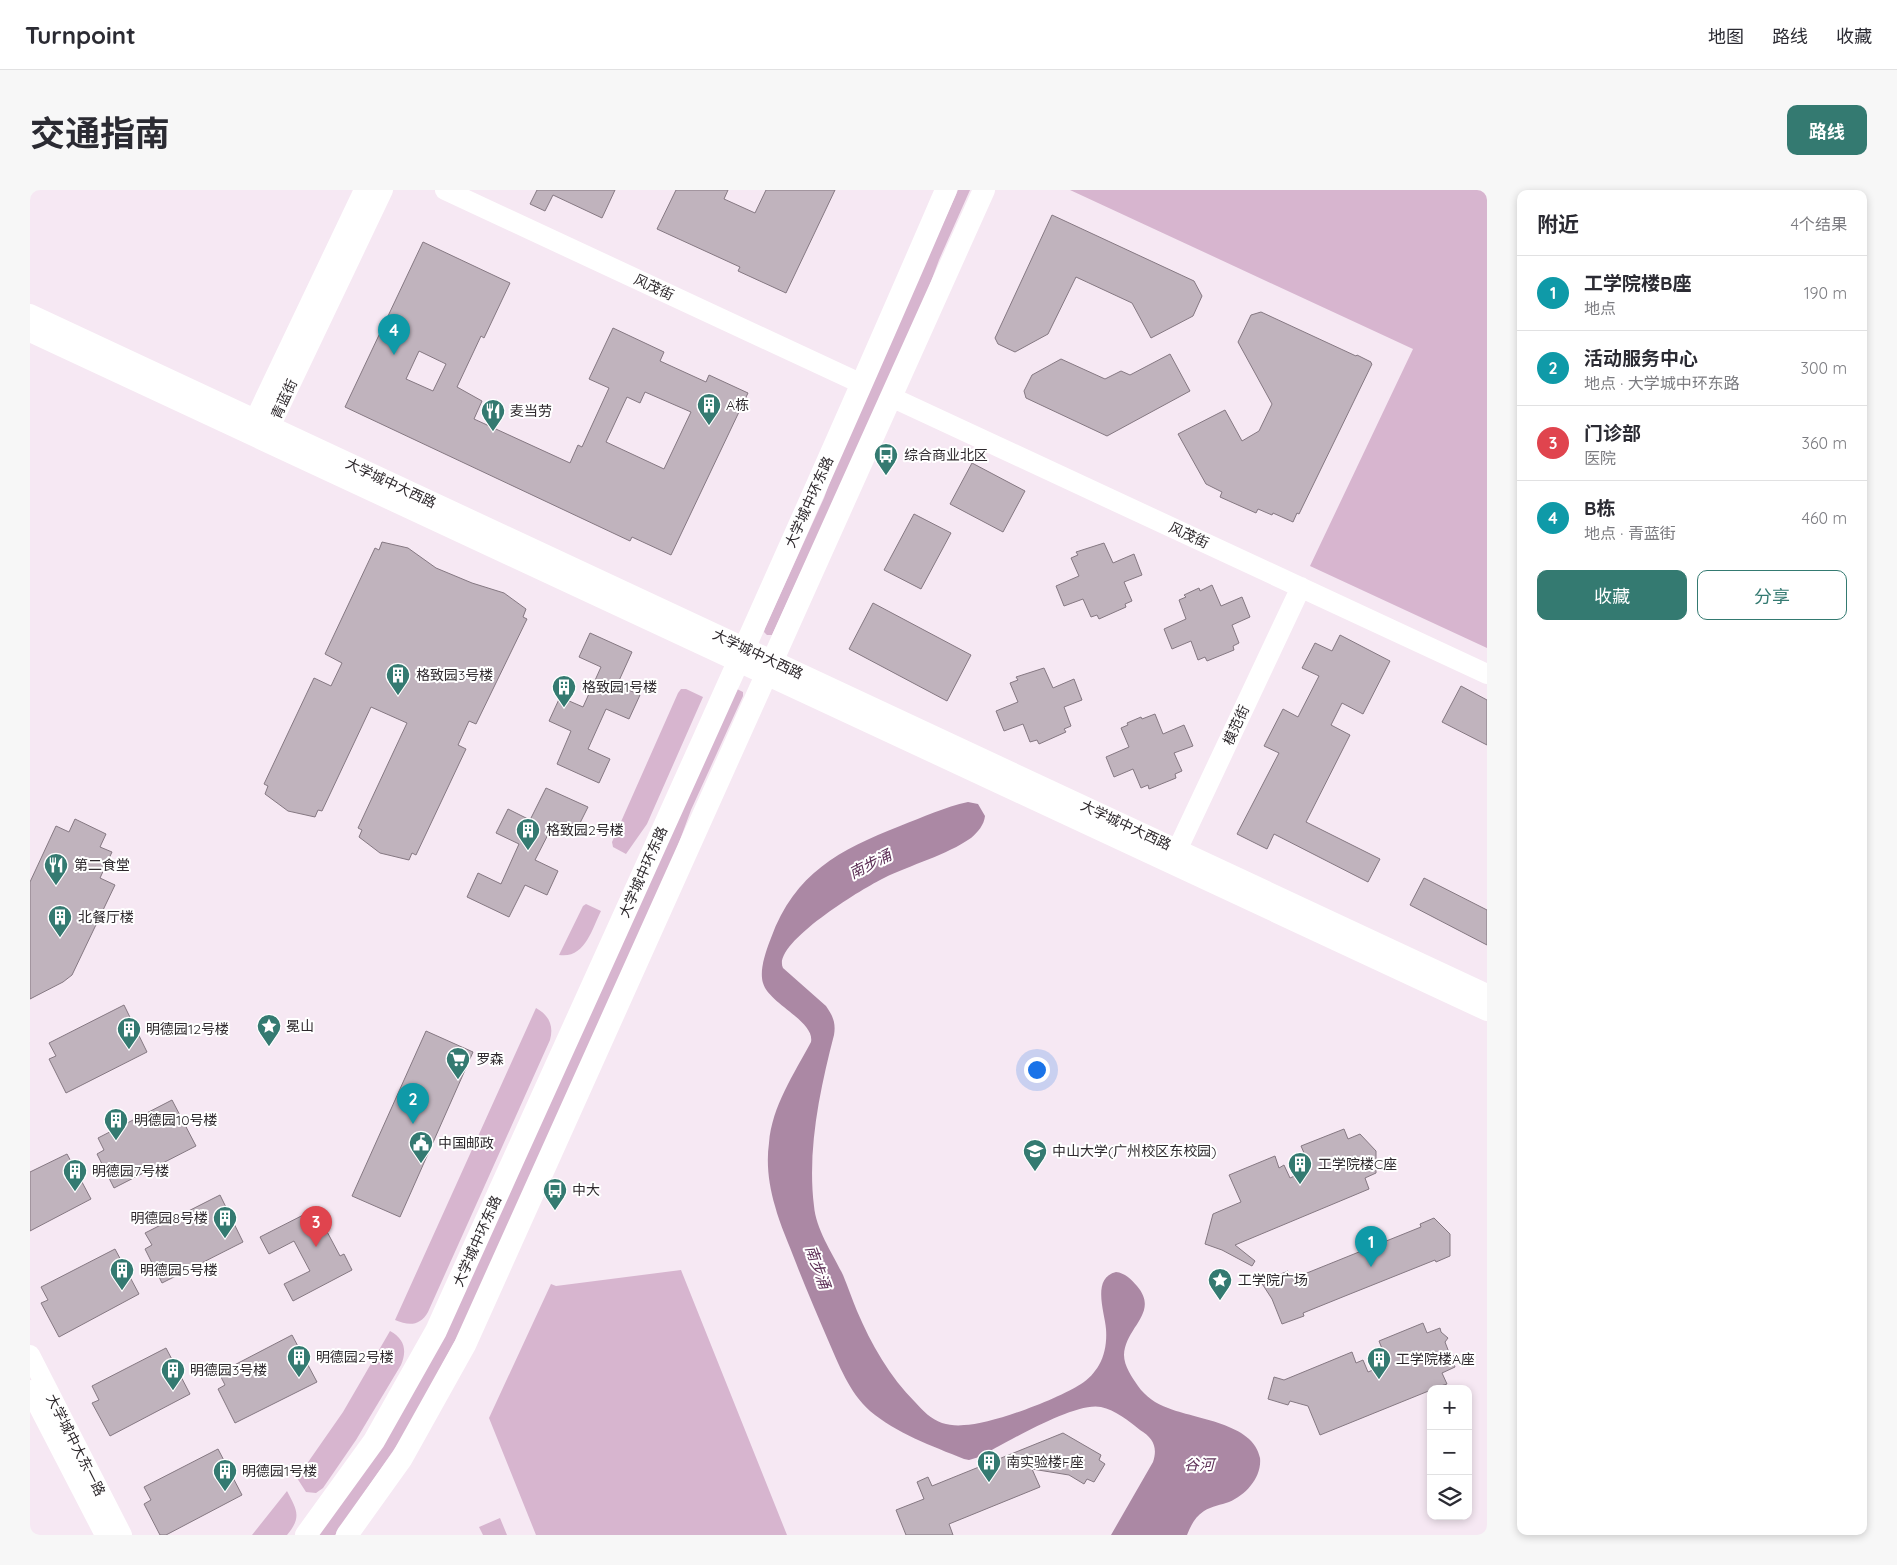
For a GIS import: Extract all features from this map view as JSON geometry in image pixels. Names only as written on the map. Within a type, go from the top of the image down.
[{"type":"main road","name":"大学城中环东路","points":[[306,1535],[374,1441],[436,1331],[741,655],[946,190]]},
{"type":"main road","points":[[347,1535],[402,1458],[461,1352],[984,190]]},
{"type":"street","name":"青蓝街","points":[[261,428],[364,190]]},
{"type":"street","name":"青蓝街","points":[[261,428],[383,190]]},
{"type":"street","name":"风茂街","points":[[444,190],[862,384]]},
{"type":"street","name":"大学城中大西路","points":[[30,314],[261,428],[741,655],[1174,856],[1487,994]]},
{"type":"street","name":"大学城中大西路","points":[[30,332],[261,428]]},
{"type":"street","name":"风茂街","points":[[891,397],[1487,674]]},
{"type":"street","name":"模范街","points":[[1174,856],[1300,587]]},
{"type":"street","name":"大学城中大西路","points":[[1174,856],[1487,1011]]},
{"type":"street","name":"大学城中大东一路","points":[[30,1355],[122,1535]]},
{"type":"street","name":"大学城中大东一路","points":[[30,1390],[105,1535]]},
{"type":"shaded area","points":[[958,190],[970,190],[939,260],[919,314],[772,635],[767,635],[764,632],[765,628],[824,498],[843,446]]},
{"type":"shaded area","points":[[1070,190],[1487,190],[1487,648],[1310,566],[1413,349]]},
{"type":"shaded area","points":[[681,689],[686,689],[703,697],[647,824],[626,854],[613,847],[612,842]]},
{"type":"shaded area","points":[[737,689],[743,692],[743,696],[691,810],[667,875],[470,1313],[404,1435],[335,1535],[317,1535],[341,1502]]},
{"type":"shaded area","points":[[586,904],[601,911],[591,934],[581,948],[575,952],[568,955],[559,955],[583,906]]},
{"type":"shaded area","points":[[536,1008],[549,1021],[551,1026],[550,1040],[428,1312],[425,1317],[414,1324],[395,1320]]},
{"type":"shaded area","points":[[681,1270],[787,1535],[536,1535],[489,1418],[551,1284],[556,1286]]},
{"type":"shaded area","points":[[390,1331],[402,1342],[404,1355],[401,1365],[356,1440],[323,1488],[316,1493],[306,1492],[297,1478],[343,1412]]},
{"type":"shaded area","points":[[287,1491],[296,1513],[292,1529],[287,1535],[252,1535]]},
{"type":"shaded area","points":[[500,1518],[507,1535],[483,1535],[479,1527]]},
{"type":"water","name":"谷河","points":[[968,802],[978,804],[985,816],[980,828],[971,838],[940,855],[894,873],[858,893],[804,932],[791,945],[783,958],[783,968],[826,1006],[832,1016],[835,1031],[816,1120],[812,1163],[815,1215],[825,1242],[843,1275],[862,1323],[882,1360],[897,1382],[921,1409],[942,1423],[959,1425],[990,1421],[1057,1397],[1081,1384],[1093,1373],[1103,1357],[1106,1329],[1101,1297],[1104,1281],[1108,1276],[1116,1272],[1130,1279],[1143,1296],[1145,1304],[1140,1320],[1126,1345],[1124,1355],[1127,1367],[1138,1386],[1155,1402],[1179,1412],[1222,1424],[1247,1437],[1255,1446],[1260,1458],[1256,1478],[1247,1490],[1229,1502],[1201,1513],[1194,1521],[1187,1535],[1111,1535],[1153,1462],[1155,1447],[1148,1436],[1122,1416],[1106,1408],[1089,1407],[1074,1410],[1040,1425],[979,1457],[969,1460],[915,1438],[880,1419],[863,1404],[850,1387],[804,1282],[777,1213],[771,1191],[768,1167],[771,1129],[779,1103],[811,1042],[810,1034],[806,1027],[767,991],[763,983],[764,960],[781,916],[793,896],[806,880],[857,844],[942,809]]},
{"type":"building","points":[[537,190],[615,190],[602,218],[553,195],[545,211],[530,204]]},
{"type":"building","points":[[676,190],[728,190],[724,199],[755,213],[766,190],[835,190],[786,293],[738,271],[740,267],[657,229]]},
{"type":"building","points":[[1052,215],[1194,281],[1202,296],[1193,316],[1151,338],[1132,303],[1076,277],[1048,334],[1015,352],[998,344],[995,338]]},
{"type":"building","points":[[423,242],[510,283],[484,338],[481,336],[457,387],[482,401],[474,419],[570,463],[578,445],[582,447],[609,388],[589,379],[613,328],[664,352],[660,361],[706,382],[709,375],[748,393],[671,555],[632,537],[630,541],[345,407]],"holes":[[[419,351],[446,364],[433,391],[406,379]],[[645,392],[691,412],[664,469],[606,442],[627,397],[640,403]]]},
{"type":"building","points":[[1261,312],[1357,355],[1372,364],[1299,514],[1297,513],[1293,522],[1258,509],[1256,513],[1220,497],[1222,492],[1206,484],[1178,434],[1225,410],[1242,441],[1259,431],[1272,404],[1238,342],[1251,315]]},
{"type":"building","points":[[1170,354],[1190,391],[1107,436],[1026,398],[1024,391],[1032,375],[1061,359],[1105,379],[1121,371],[1130,375]]},
{"type":"building","points":[[972,463],[1025,491],[1003,532],[950,504]]},
{"type":"building","points":[[914,514],[951,533],[921,589],[884,570]]},
{"type":"building","name":"格致园3号楼","points":[[382,542],[408,548],[436,568],[472,583],[504,593],[526,609],[523,617],[527,619],[476,724],[469,721],[458,745],[466,749],[416,855],[412,853],[409,860],[380,853],[359,837],[362,830],[358,828],[407,723],[371,707],[322,811],[318,810],[315,817],[288,811],[265,794],[268,786],[264,784],[314,678],[331,686],[342,663],[325,654],[375,548],[379,550]]},
{"type":"building","points":[[1104,543],[1113,563],[1134,554],[1142,575],[1124,582],[1132,601],[1125,604],[1126,607],[1099,619],[1097,615],[1091,617],[1083,599],[1064,606],[1056,586],[1079,576],[1071,558],[1078,555],[1076,552]]},
{"type":"building","points":[[1212,585],[1221,606],[1242,597],[1250,617],[1232,625],[1239,643],[1233,646],[1234,650],[1207,661],[1205,657],[1198,660],[1191,641],[1172,649],[1164,629],[1186,619],[1179,600],[1186,597],[1184,595],[1199,588],[1200,591]]},
{"type":"building","points":[[873,603],[971,655],[947,701],[849,649]]},
{"type":"building","name":"格致园1号楼","points":[[590,633],[632,652],[617,685],[640,695],[629,719],[606,709],[588,749],[610,759],[599,783],[557,764],[571,731],[549,721],[560,697],[583,707],[601,667],[579,657]]},
{"type":"building","points":[[1340,635],[1390,661],[1363,714],[1342,703],[1331,725],[1350,735],[1306,822],[1380,859],[1368,882],[1274,834],[1267,849],[1237,834],[1279,753],[1264,746],[1283,709],[1298,717],[1319,676],[1302,668],[1315,643],[1332,651]]},
{"type":"building","points":[[1044,668],[1053,688],[1074,679],[1082,700],[1064,707],[1071,726],[1064,729],[1066,732],[1039,744],[1037,740],[1030,742],[1023,724],[1004,731],[996,711],[1018,702],[1010,683],[1018,680],[1016,677]]},
{"type":"building","points":[[1461,686],[1487,700],[1487,745],[1442,722]]},
{"type":"building","points":[[1155,714],[1163,734],[1184,725],[1193,746],[1174,753],[1182,771],[1175,774],[1176,778],[1149,789],[1148,785],[1141,788],[1133,769],[1114,777],[1106,757],[1129,747],[1121,728],[1141,717],[1142,719]]},
{"type":"building","name":"格致园2号楼","points":[[546,788],[588,807],[576,831],[555,821],[535,860],[558,871],[547,895],[525,885],[509,917],[467,897],[478,873],[501,884],[519,844],[496,833],[508,809],[530,820]]},
{"type":"building","name":"北餐厅楼","points":[[75,819],[106,834],[100,847],[112,852],[100,878],[115,885],[72,975],[63,982],[30,999],[30,882],[56,826],[69,832]]},
{"type":"building","points":[[1424,878],[1487,910],[1487,945],[1410,905]]},
{"type":"building","name":"明德园12号楼","points":[[124,1005],[147,1052],[66,1093],[49,1059],[56,1056],[49,1043]]},
{"type":"building","points":[[426,1031],[473,1052],[400,1217],[352,1196]]},
{"type":"building","name":"明德园10号楼","points":[[172,1100],[196,1146],[114,1188],[97,1154],[104,1150],[98,1138]]},
{"type":"building","name":"工学院楼C座","points":[[1344,1129],[1348,1139],[1360,1134],[1376,1151],[1376,1173],[1365,1178],[1369,1189],[1235,1245],[1255,1261],[1252,1266],[1222,1250],[1205,1244],[1213,1214],[1241,1202],[1229,1175],[1275,1156],[1279,1168],[1284,1165],[1290,1178],[1311,1169],[1301,1146]]},
{"type":"building","name":"明德园7号楼","points":[[67,1154],[91,1199],[30,1231],[30,1172]]},
{"type":"building","name":"明德园8号楼","points":[[220,1195],[243,1242],[162,1283],[145,1249],[152,1245],[145,1233]]},
{"type":"building","points":[[319,1207],[328,1224],[324,1226],[340,1256],[344,1254],[352,1270],[293,1301],[284,1284],[310,1271],[294,1241],[269,1254],[260,1237]]},
{"type":"building","points":[[1434,1218],[1450,1234],[1450,1256],[1436,1262],[1435,1260],[1303,1313],[1304,1316],[1282,1324],[1272,1299],[1261,1282],[1288,1271],[1292,1279],[1421,1227],[1420,1224]]},
{"type":"building","name":"明德园5号楼","points":[[115,1249],[139,1294],[59,1337],[41,1303],[48,1300],[41,1287]]},
{"type":"building","name":"工学院楼A座","points":[[1423,1323],[1427,1333],[1440,1328],[1441,1332],[1448,1338],[1445,1342],[1450,1355],[1455,1356],[1455,1367],[1442,1373],[1447,1384],[1427,1385],[1427,1392],[1320,1435],[1308,1406],[1290,1401],[1288,1405],[1268,1399],[1274,1377],[1284,1380],[1352,1352],[1356,1363],[1363,1360],[1368,1372],[1388,1364],[1379,1341]]},
{"type":"building","name":"明德园2号楼","points":[[292,1335],[317,1382],[235,1423],[218,1389],[225,1385],[219,1373]]},
{"type":"building","name":"明德园3号楼","points":[[166,1348],[190,1394],[110,1436],[92,1403],[99,1400],[92,1386]]},
{"type":"building","name":"南实验楼F座","points":[[1063,1433],[1101,1455],[1099,1460],[1105,1464],[1094,1482],[1087,1479],[1084,1484],[1069,1475],[1032,1469],[1040,1487],[949,1524],[953,1535],[906,1535],[896,1510],[924,1499],[917,1482],[928,1477],[932,1486]]},
{"type":"building","name":"明德园1号楼","points":[[218,1449],[242,1495],[166,1535],[160,1535],[144,1504],[151,1500],[144,1487]]},
{"type":"place","name":"B栋","points":[[394,355]]},
{"type":"place","name":"A栋","points":[[709,426]]},
{"type":"place","name":"麦当劳","points":[[493,432]]},
{"type":"place","name":"综合商业北区","points":[[886,476]]},
{"type":"place","name":"格致园3号楼","points":[[398,696]]},
{"type":"place","name":"格致园1号楼","points":[[564,708]]},
{"type":"place","name":"格致园2号楼","points":[[528,851]]},
{"type":"place","name":"第二食堂","points":[[56,886]]},
{"type":"place","name":"北餐厅楼","points":[[60,938]]},
{"type":"place","name":"冕山","points":[[269,1047]]},
{"type":"place","name":"明德园12号楼","points":[[129,1050]]},
{"type":"place","name":"罗森","points":[[458,1080]]},
{"type":"place","name":"活动服务中心","points":[[413,1124]]},
{"type":"place","name":"明德园10号楼","points":[[116,1141]]},
{"type":"place","name":"中国邮政","points":[[421,1164]]},
{"type":"place","name":"中山大学(广州校区东校园)","points":[[1035,1172]]},
{"type":"place","name":"工学院楼C座","points":[[1300,1185]]},
{"type":"place","name":"明德园7号楼","points":[[75,1192]]},
{"type":"place","name":"中大","points":[[555,1211]]},
{"type":"place","name":"明德园8号楼","points":[[225,1239]]},
{"type":"place","name":"门诊部","points":[[316,1247]]},
{"type":"place","name":"工学院楼B座","points":[[1371,1267]]},
{"type":"place","name":"明德园5号楼","points":[[122,1291]]},
{"type":"place","name":"工学院广场","points":[[1220,1301]]},
{"type":"place","name":"明德园2号楼","points":[[299,1378]]},
{"type":"place","name":"工学院楼A座","points":[[1379,1380]]},
{"type":"place","name":"明德园3号楼","points":[[173,1391]]},
{"type":"place","name":"南实验楼F座","points":[[989,1483]]},
{"type":"place","name":"明德园1号楼","points":[[225,1492]]},
{"type":"water label","name":"南步涌","points":[[870,864]]},
{"type":"water label","name":"南步涌","points":[[818,1267]]}]
